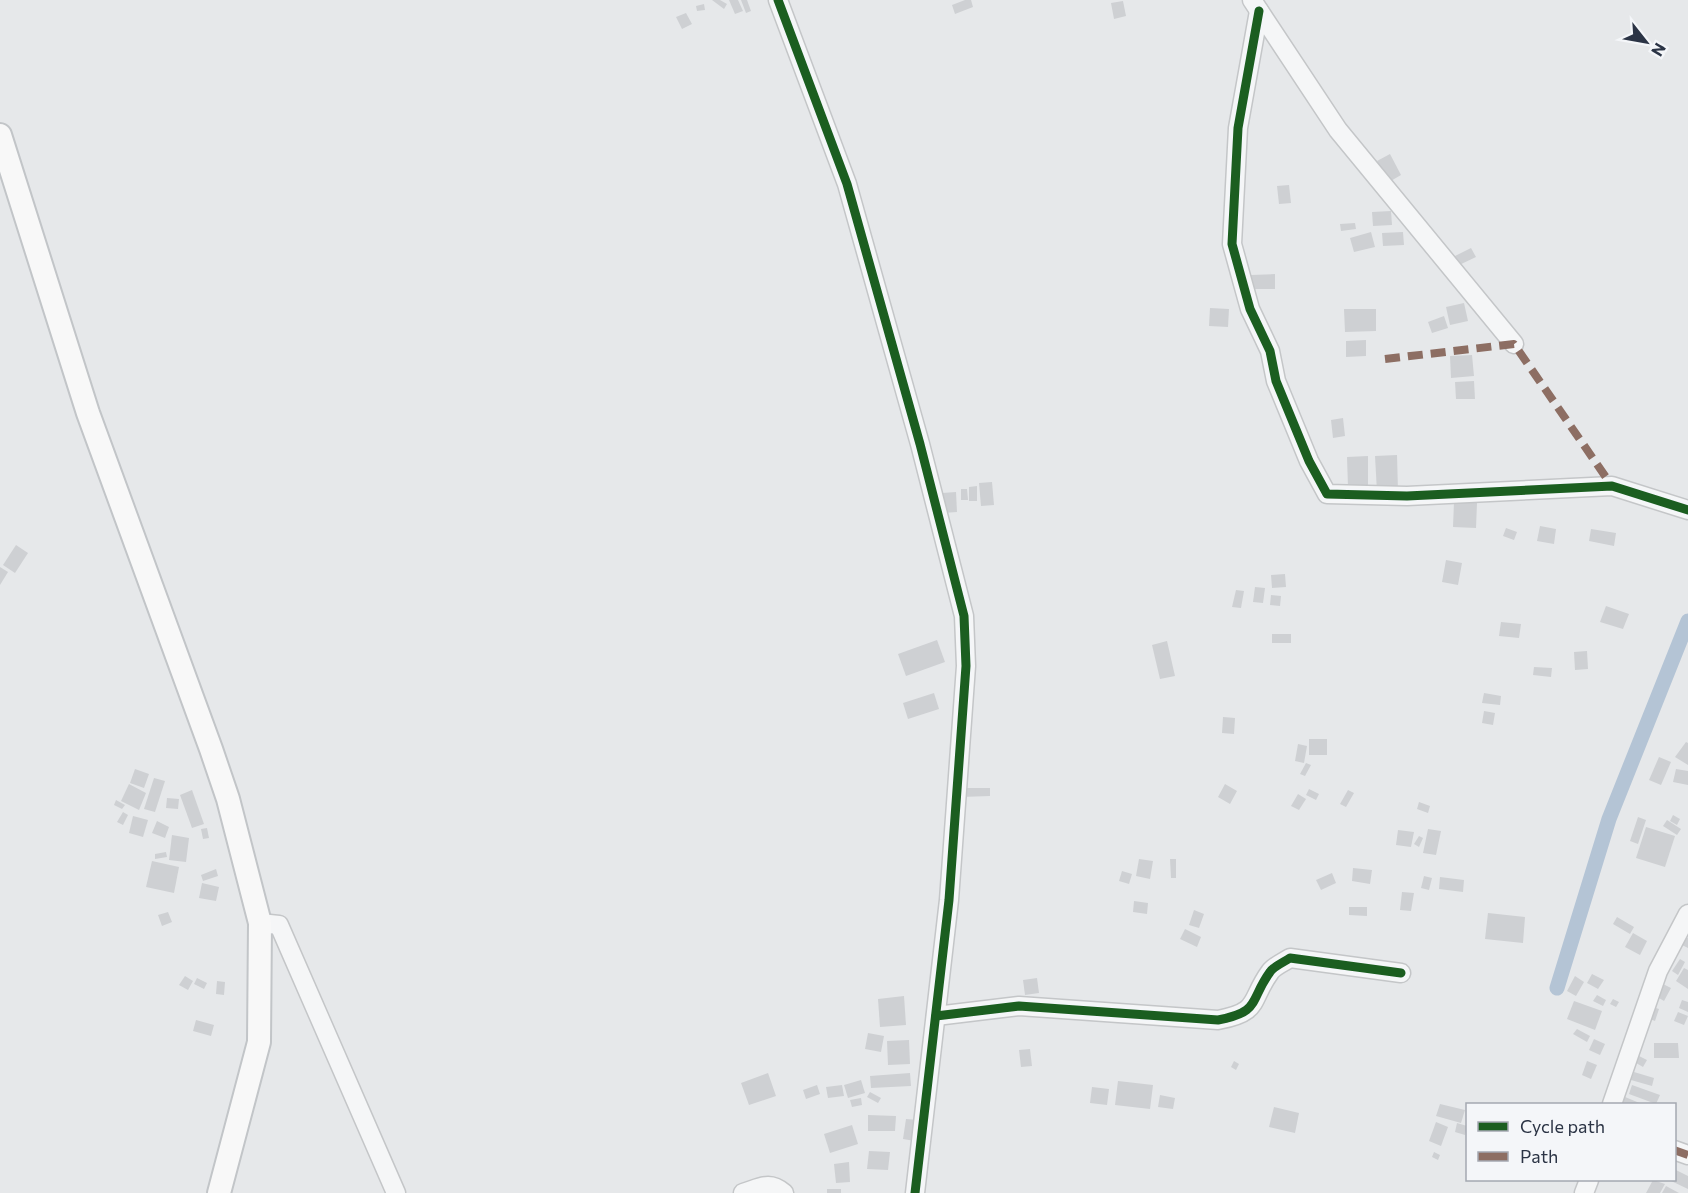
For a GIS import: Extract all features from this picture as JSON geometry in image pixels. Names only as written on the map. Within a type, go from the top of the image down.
[{"type":"main road","points":[[0,135],[88,413],[228,799],[260,923],[259,1041],[219,1193]]},
{"type":"street","points":[[778,0],[847,184],[920,444],[964,616],[966,666],[949,900],[915,1193]]},
{"type":"street","points":[[1256,6],[1338,129],[1514,344]]},
{"type":"street","points":[[1256,6],[1238,128],[1232,244],[1250,309],[1270,351],[1276,381],[1309,461],[1328,494],[1407,496],[1612,486],[1688,510]]},
{"type":"street","points":[[1612,1103],[1658,971],[1688,914]]},
{"type":"street","points":[[260,923],[279,925],[396,1193]]},
{"type":"street","points":[[936,1016],[1019,1006],[1218,1020],[1240,1016],[1255,1002],[1271,970],[1290,958],[1401,973]]},
{"type":"street","points":[[743,1193],[761,1185],[775,1185],[784,1193]]},
{"type":"building","points":[[712,0],[720,0],[727,4],[724,9]]},
{"type":"building","points":[[729,0],[738,0],[743,11],[735,14]]},
{"type":"building","points":[[741,0],[747,0],[751,11],[746,13]]},
{"type":"building","points":[[971,0],[973,7],[955,14],[952,5]]},
{"type":"building","points":[[1123,1],[1126,16],[1114,19],[1111,3]]},
{"type":"building","points":[[704,4],[705,10],[697,11],[696,6]]},
{"type":"building","points":[[686,13],[692,24],[682,29],[676,17]]},
{"type":"building","points":[[1390,154],[1401,175],[1389,182],[1377,161]]},
{"type":"building","points":[[1289,185],[1291,203],[1279,204],[1277,186]]},
{"type":"building","points":[[1391,211],[1392,225],[1373,226],[1372,212]]},
{"type":"building","points":[[1355,223],[1356,229],[1341,231],[1340,224]]},
{"type":"building","points":[[1371,232],[1375,247],[1354,252],[1350,238]]},
{"type":"building","points":[[1403,232],[1404,245],[1383,246],[1382,233]]},
{"type":"building","points":[[1471,248],[1476,257],[1457,266],[1453,257]]},
{"type":"building","points":[[1275,274],[1275,289],[1251,289],[1251,275]]},
{"type":"building","points":[[1464,303],[1468,321],[1450,325],[1446,307]]},
{"type":"building","points":[[1210,308],[1229,309],[1228,327],[1209,326]]},
{"type":"building","points":[[1344,309],[1376,309],[1376,331],[1345,332]]},
{"type":"building","points":[[1444,316],[1448,328],[1432,333],[1428,322]]},
{"type":"building","points":[[1366,340],[1366,356],[1346,357],[1346,341]]},
{"type":"building","points":[[1472,355],[1474,376],[1451,378],[1450,356]]},
{"type":"building","points":[[1474,381],[1475,399],[1456,399],[1455,382]]},
{"type":"building","points":[[1343,418],[1345,436],[1333,438],[1331,420]]},
{"type":"building","points":[[1397,455],[1398,491],[1377,492],[1375,456]]},
{"type":"building","points":[[1368,456],[1368,487],[1348,487],[1347,457]]},
{"type":"building","points":[[992,482],[994,505],[981,506],[979,483]]},
{"type":"building","points":[[977,486],[977,501],[969,501],[969,487]]},
{"type":"building","points":[[961,489],[967,489],[968,500],[961,500]]},
{"type":"building","points":[[956,492],[957,512],[943,513],[942,493]]},
{"type":"building","points":[[1454,502],[1477,503],[1476,528],[1453,527]]},
{"type":"building","points":[[1540,526],[1556,529],[1554,544],[1537,541]]},
{"type":"building","points":[[1506,528],[1517,532],[1514,540],[1503,536]]},
{"type":"building","points":[[1591,529],[1616,533],[1614,546],[1589,541]]},
{"type":"building","points":[[16,545],[28,553],[15,573],[3,565]]},
{"type":"building","points":[[1446,560],[1462,563],[1458,585],[1442,582]]},
{"type":"building","points":[[0,567],[8,572],[0,585]]},
{"type":"building","points":[[1285,574],[1286,587],[1272,588],[1271,575]]},
{"type":"building","points":[[1255,587],[1265,588],[1263,603],[1253,602]]},
{"type":"building","points":[[1236,590],[1244,591],[1241,608],[1232,607]]},
{"type":"building","points":[[1271,595],[1281,596],[1280,606],[1270,605]]},
{"type":"building","points":[[1606,606],[1629,614],[1623,629],[1600,622]]},
{"type":"building","points":[[1501,622],[1521,624],[1519,638],[1499,636]]},
{"type":"building","points":[[1272,634],[1291,634],[1291,643],[1272,643]]},
{"type":"building","points":[[937,640],[945,662],[906,676],[898,654]]},
{"type":"building","points":[[1167,641],[1175,676],[1160,679],[1152,645]]},
{"type":"building","points":[[1587,651],[1588,669],[1575,670],[1574,652]]},
{"type":"building","points":[[1534,667],[1552,668],[1551,677],[1533,675]]},
{"type":"building","points":[[934,693],[939,709],[908,719],[903,703]]},
{"type":"building","points":[[1484,693],[1501,696],[1500,705],[1482,703]]},
{"type":"building","points":[[1484,711],[1495,713],[1493,725],[1482,723]]},
{"type":"building","points":[[1223,717],[1235,718],[1234,734],[1222,733]]},
{"type":"building","points":[[1309,739],[1327,739],[1327,755],[1309,755]]},
{"type":"building","points":[[1686,742],[1688,743],[1688,765],[1675,757]]},
{"type":"building","points":[[1298,744],[1307,746],[1304,763],[1295,761]]},
{"type":"building","points":[[1659,757],[1671,762],[1661,785],[1649,780]]},
{"type":"building","points":[[1306,763],[1311,765],[1305,776],[1300,774]]},
{"type":"building","points":[[135,769],[149,774],[144,788],[130,783]]},
{"type":"building","points":[[1676,769],[1688,771],[1688,785],[1673,782]]},
{"type":"building","points":[[154,778],[165,781],[155,812],[144,809]]},
{"type":"building","points":[[129,784],[146,793],[139,810],[121,801]]},
{"type":"building","points":[[1225,784],[1237,791],[1230,804],[1218,797]]},
{"type":"building","points":[[961,788],[990,788],[990,796],[961,797]]},
{"type":"building","points":[[1309,789],[1319,794],[1316,800],[1306,795]]},
{"type":"building","points":[[192,790],[204,824],[192,828],[180,795]]},
{"type":"building","points":[[1348,790],[1354,793],[1346,807],[1340,804]]},
{"type":"building","points":[[1298,794],[1306,799],[1299,810],[1291,806]]},
{"type":"building","points":[[167,798],[179,799],[178,809],[166,808]]},
{"type":"building","points":[[116,800],[125,805],[122,809],[114,805]]},
{"type":"building","points":[[1419,802],[1430,806],[1428,813],[1417,809]]},
{"type":"building","points":[[123,812],[128,815],[123,825],[117,822]]},
{"type":"building","points":[[1673,815],[1680,819],[1677,825],[1670,821]]},
{"type":"building","points":[[133,816],[148,820],[143,837],[129,833]]},
{"type":"building","points":[[1638,817],[1646,820],[1638,844],[1630,841]]},
{"type":"building","points":[[1667,820],[1681,829],[1677,835],[1663,826]]},
{"type":"building","points":[[157,821],[169,827],[165,838],[152,833]]},
{"type":"building","points":[[1646,827],[1675,836],[1665,867],[1636,858]]},
{"type":"building","points":[[207,828],[209,838],[203,839],[201,829]]},
{"type":"building","points":[[1428,829],[1441,831],[1436,855],[1423,853]]},
{"type":"building","points":[[1398,830],[1414,832],[1411,847],[1396,845]]},
{"type":"building","points":[[172,835],[189,838],[186,862],[169,860]]},
{"type":"building","points":[[1419,836],[1423,838],[1419,847],[1414,844]]},
{"type":"building","points":[[166,852],[167,857],[155,859],[155,854]]},
{"type":"building","points":[[1139,859],[1153,861],[1150,879],[1136,876]]},
{"type":"building","points":[[1170,859],[1176,859],[1176,878],[1171,878]]},
{"type":"building","points":[[152,861],[179,867],[174,893],[146,887]]},
{"type":"building","points":[[1353,868],[1372,870],[1370,884],[1352,881]]},
{"type":"building","points":[[216,869],[218,876],[203,881],[201,875]]},
{"type":"building","points":[[1122,871],[1132,874],[1129,884],[1119,881]]},
{"type":"building","points":[[1332,873],[1336,883],[1321,890],[1316,880]]},
{"type":"building","points":[[1424,876],[1432,878],[1429,890],[1421,888]]},
{"type":"building","points":[[1440,877],[1464,880],[1463,892],[1439,889]]},
{"type":"building","points":[[202,883],[219,887],[216,901],[199,898]]},
{"type":"building","points":[[1402,892],[1414,893],[1411,911],[1400,910]]},
{"type":"building","points":[[1134,901],[1148,903],[1147,914],[1133,912]]},
{"type":"building","points":[[1349,907],[1367,907],[1367,916],[1349,915]]},
{"type":"building","points":[[1194,910],[1204,914],[1199,928],[1189,925]]},
{"type":"building","points":[[168,912],[172,922],[162,926],[158,915]]},
{"type":"building","points":[[1488,913],[1525,917],[1523,943],[1485,939]]},
{"type":"building","points":[[1617,917],[1634,927],[1630,934],[1613,924]]},
{"type":"building","points":[[1185,929],[1201,937],[1197,947],[1180,939]]},
{"type":"building","points":[[1633,933],[1647,941],[1640,955],[1625,947]]},
{"type":"building","points":[[1680,934],[1688,938],[1688,948],[1676,942]]},
{"type":"building","points":[[1680,959],[1685,962],[1678,975],[1672,971]]},
{"type":"building","points":[[1684,968],[1688,970],[1688,989],[1676,981]]},
{"type":"building","points":[[1592,974],[1604,980],[1598,989],[1587,983]]},
{"type":"building","points":[[185,976],[193,981],[188,990],[179,985]]},
{"type":"building","points":[[1575,976],[1584,982],[1576,996],[1567,991]]},
{"type":"building","points":[[197,978],[207,983],[204,989],[194,984]]},
{"type":"building","points":[[1037,978],[1039,993],[1025,995],[1023,980]]},
{"type":"building","points":[[217,981],[225,982],[224,995],[216,994]]},
{"type":"building","points":[[1661,983],[1671,988],[1664,1001],[1654,995]]},
{"type":"building","points":[[1597,995],[1606,1000],[1603,1006],[1593,1001]]},
{"type":"building","points":[[904,996],[906,1025],[880,1027],[878,999]]},
{"type":"building","points":[[1613,999],[1619,1002],[1616,1007],[1610,1004]]},
{"type":"building","points":[[1682,1000],[1688,1002],[1688,1012],[1679,1008]]},
{"type":"building","points":[[1574,1001],[1602,1011],[1595,1030],[1567,1019]]},
{"type":"building","points":[[1650,1006],[1659,1009],[1655,1021],[1647,1018]]},
{"type":"building","points":[[1678,1012],[1688,1016],[1684,1025],[1674,1021]]},
{"type":"building","points":[[196,1020],[214,1025],[211,1036],[193,1031]]},
{"type":"building","points":[[1577,1029],[1590,1036],[1587,1042],[1573,1034]]},
{"type":"building","points":[[868,1033],[884,1036],[881,1052],[865,1049]]},
{"type":"building","points":[[1594,1039],[1605,1044],[1600,1055],[1589,1050]]},
{"type":"building","points":[[909,1040],[910,1064],[888,1065],[887,1041]]},
{"type":"building","points":[[1654,1043],[1678,1043],[1679,1058],[1654,1058]]},
{"type":"building","points":[[1030,1049],[1032,1066],[1021,1067],[1019,1050]]},
{"type":"building","points":[[1635,1054],[1647,1060],[1643,1067],[1631,1060]]},
{"type":"building","points":[[1234,1061],[1239,1064],[1236,1070],[1231,1067]]},
{"type":"building","points":[[1587,1061],[1597,1065],[1591,1079],[1582,1075]]},
{"type":"building","points":[[1634,1072],[1654,1078],[1652,1086],[1631,1080]]},
{"type":"building","points":[[768,1073],[776,1096],[749,1105],[741,1083]]},
{"type":"building","points":[[910,1073],[911,1086],[871,1088],[870,1076]]},
{"type":"building","points":[[861,1080],[865,1093],[848,1098],[844,1085]]},
{"type":"building","points":[[1118,1081],[1153,1085],[1150,1109],[1115,1105]]},
{"type":"building","points":[[817,1085],[820,1094],[806,1099],[803,1090]]},
{"type":"building","points":[[842,1085],[844,1096],[828,1098],[826,1087]]},
{"type":"building","points":[[1632,1085],[1660,1095],[1656,1103],[1653,1103],[1629,1094]]},
{"type":"building","points":[[1092,1087],[1109,1089],[1107,1105],[1090,1103]]},
{"type":"building","points":[[870,1092],[881,1098],[878,1103],[867,1097]]},
{"type":"building","points":[[1160,1095],[1175,1098],[1173,1109],[1158,1107]]},
{"type":"building","points":[[1625,1097],[1640,1103],[1622,1103]]},
{"type":"building","points":[[861,1098],[862,1105],[852,1107],[850,1100]]},
{"type":"building","points":[[1440,1104],[1465,1110],[1461,1123],[1436,1116]]},
{"type":"building","points":[[1274,1107],[1299,1113],[1295,1133],[1269,1127]]},
{"type":"building","points":[[868,1115],[896,1116],[895,1131],[868,1131]]},
{"type":"building","points":[[906,1119],[918,1120],[915,1141],[903,1139]]},
{"type":"building","points":[[1436,1122],[1448,1127],[1441,1146],[1429,1141]]},
{"type":"building","points":[[1457,1123],[1466,1126],[1465,1135],[1455,1132]]},
{"type":"building","points":[[852,1125],[858,1144],[830,1153],[824,1134]]},
{"type":"building","points":[[869,1151],[890,1152],[888,1170],[867,1169]]},
{"type":"building","points":[[1434,1152],[1440,1155],[1438,1160],[1432,1157]]},
{"type":"building","points":[[849,1162],[850,1182],[836,1183],[834,1164]]},
{"type":"building","points":[[1676,1170],[1688,1176],[1688,1189],[1671,1181],[1676,1181]]},
{"type":"building","points":[[1652,1181],[1665,1184],[1660,1193],[1646,1193]]},
{"type":"building","points":[[1666,1186],[1679,1193],[1662,1193]]},
{"type":"building","points":[[827,1189],[841,1189],[841,1193],[827,1193]]},
{"type":"waterway","points":[[1557,988],[1609,819],[1688,621]]},
{"type":"marked path","points":[[1385,359],[1514,344],[1612,486]]},
{"type":"marked path","points":[[1676,1151],[1688,1155]]},
{"type":"cycle path","points":[[778,0],[847,184],[920,444],[964,616],[966,666],[949,900],[915,1193]]},
{"type":"cycle path","points":[[1259,11],[1238,128],[1232,244],[1250,309],[1270,351],[1276,381],[1309,461],[1327,494],[1407,496],[1612,486],[1688,510]]},
{"type":"cycle path","points":[[936,1016],[1019,1006],[1218,1020],[1232,1017],[1248,1009],[1272,970],[1290,958],[1401,973]]}]
